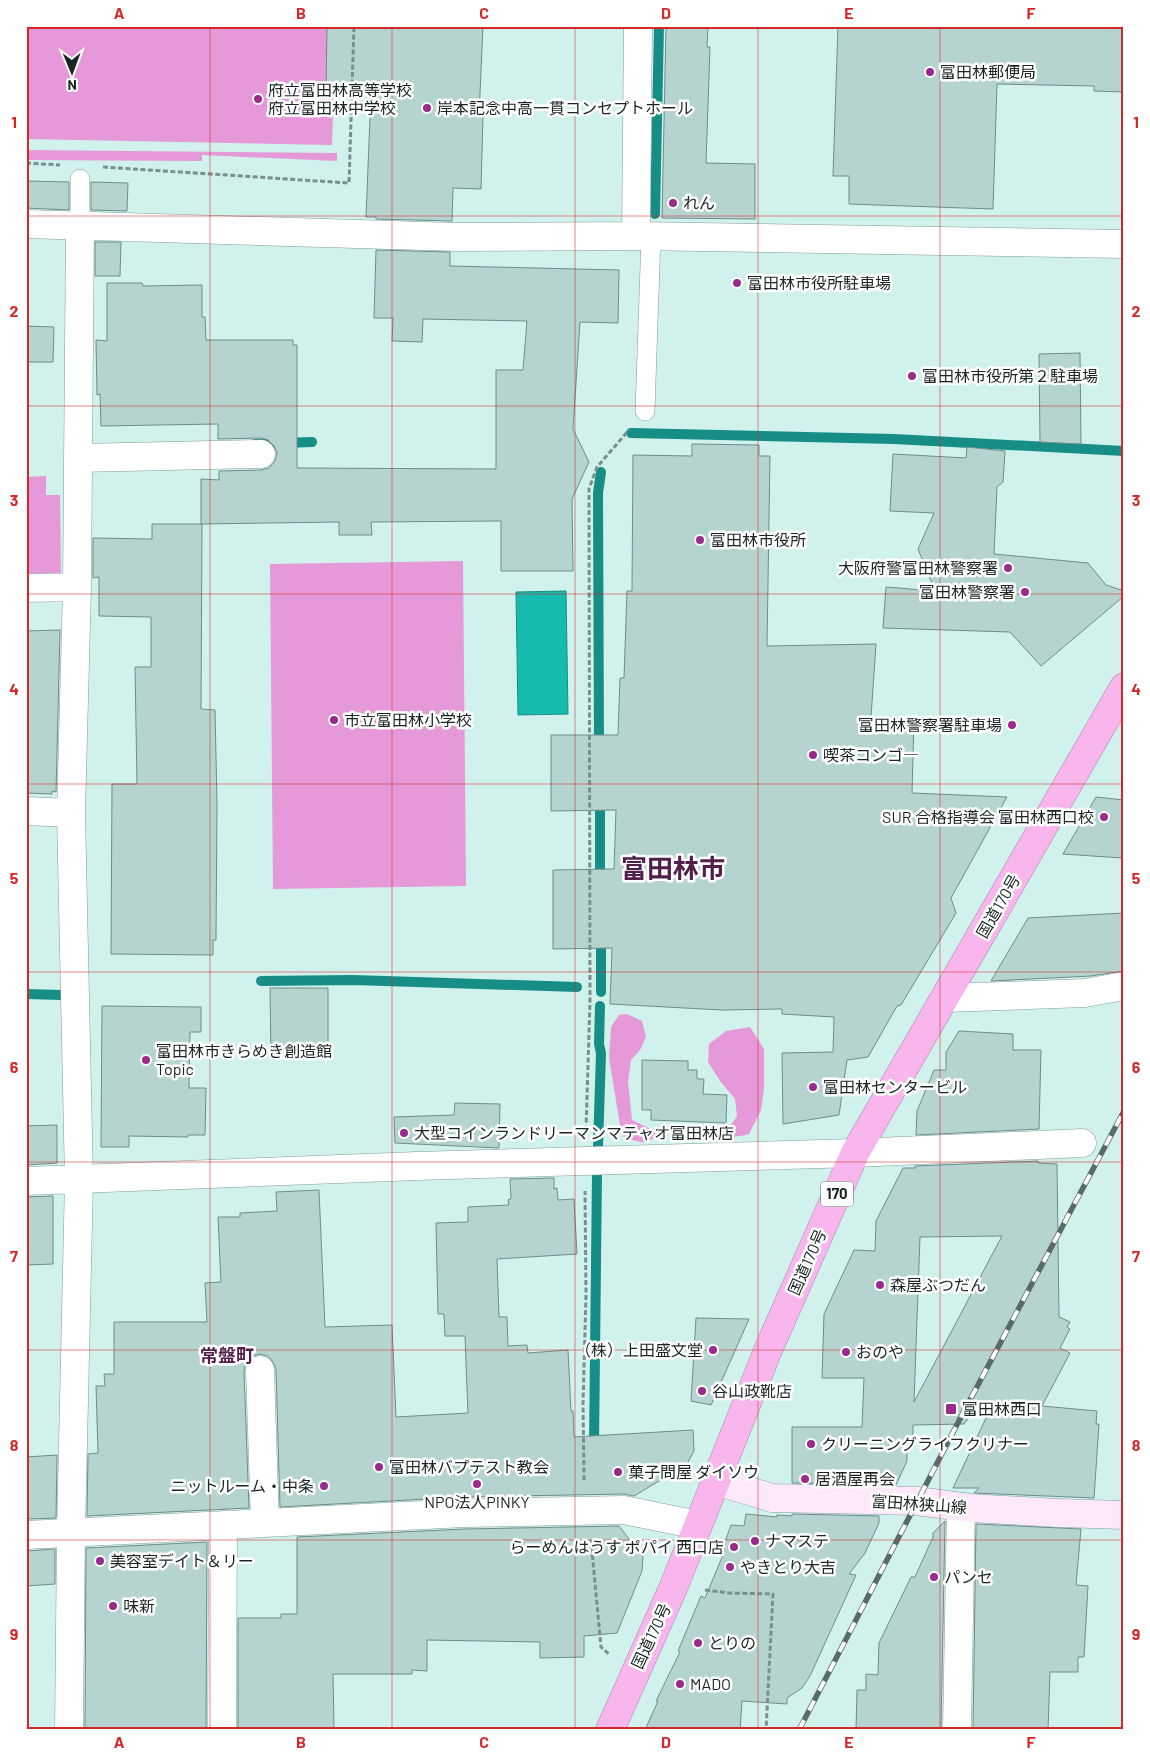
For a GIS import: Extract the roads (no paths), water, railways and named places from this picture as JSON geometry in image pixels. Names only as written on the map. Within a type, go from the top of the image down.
[{"type":"highway","name":"国道170号","points":[[610,1730],[674,1586],[768,1350],[855,1153],[1124,687]]},
{"type":"main road","name":"富田林狭山線","points":[[716,1481],[772,1498],[916,1501],[961,1507],[1124,1515]]},
{"type":"street","points":[[638,26],[644,236]]},
{"type":"street","points":[[26,224],[457,237],[644,236],[1124,244]]},
{"type":"street","points":[[69,1730],[71,1533],[79,1180],[71,813],[77,588],[80,225]]},
{"type":"street","points":[[78,458],[260,454]]},
{"type":"street","points":[[26,588],[77,588]]},
{"type":"street","points":[[26,811],[71,813]]},
{"type":"street","points":[[945,998],[1085,993],[1124,986]]},
{"type":"street","points":[[26,1181],[855,1153],[1082,1143]]},
{"type":"street","points":[[260,1370],[265,1524]]},
{"type":"street","points":[[957,1730],[961,1507]]},
{"type":"street","points":[[26,1535],[265,1524],[464,1512],[585,1510],[624,1510],[698,1525]]},
{"type":"street","points":[[222,1730],[223,1525]]},
{"type":"lane","points":[[80,179],[80,225]]},
{"type":"lane","points":[[644,236],[645,411]]},
{"type":"water","points":[[566,591],[568,714],[518,715],[516,592]]},
{"type":"waterway","points":[[655,214],[659,26]]},
{"type":"waterway","points":[[631,433],[894,439],[1124,451]]},
{"type":"waterway","points":[[255,444],[312,442]]},
{"type":"waterway","points":[[599,748],[598,493],[601,472]]},
{"type":"waterway","points":[[600,798],[600,881]]},
{"type":"waterway","points":[[601,935],[601,992]]},
{"type":"waterway","points":[[261,981],[353,980],[577,987]]},
{"type":"waterway","points":[[26,994],[62,995]]},
{"type":"waterway","points":[[598,1147],[601,1053],[599,1044],[600,1006]]},
{"type":"waterway","points":[[594,1445],[597,1174]]},
{"type":"railway","points":[[799,1730],[963,1413],[1124,1111]]},
{"type":"place","name":"富田林郵便局","points":[[930,72]]},
{"type":"place","name":"府立富田林高等学校 府立富田林中学校","points":[[258,99]]},
{"type":"place","name":"岸本記念中高一貫コンセプトホール","points":[[427,108]]},
{"type":"place","name":"れん","points":[[673,203]]},
{"type":"place","name":"富田林市役所駐車場","points":[[737,283]]},
{"type":"place","name":"富田林市役所第２駐車場","points":[[912,376]]},
{"type":"place","name":"富田林市役所","points":[[700,540]]},
{"type":"place","name":"大阪府警富田林警察署","points":[[1008,568]]},
{"type":"place","name":"富田林警察署","points":[[1025,592]]},
{"type":"place","name":"市立富田林小学校","points":[[334,720]]},
{"type":"place","name":"富田林警察署駐車場","points":[[1012,725]]},
{"type":"place","name":"喫茶コンゴ―","points":[[813,755]]},
{"type":"place","name":"SUR 合格指導会 富田林西口校","points":[[1104,817]]},
{"type":"place","name":"富田林市きらめき創造館 Topic","points":[[146,1060]]},
{"type":"place","name":"富田林センタービル","points":[[813,1087]]},
{"type":"place","name":"大型コインランドリーマンマテャオ富田林店","points":[[404,1133]]},
{"type":"place","name":"森屋ぶつだん","points":[[880,1285]]},
{"type":"place","name":"（株）上田盛文堂","points":[[713,1350]]},
{"type":"place","name":"おのや","points":[[846,1352]]},
{"type":"place","name":"谷山政靴店","points":[[702,1391]]},
{"type":"place","name":"富田林西口","points":[[951,1409]]},
{"type":"place","name":"クリーニングライフクリナー","points":[[811,1444]]},
{"type":"place","name":"富田林バプテスト教会","points":[[379,1467]]},
{"type":"place","name":"菓子問屋 ダイソウ","points":[[618,1472]]},
{"type":"place","name":"居酒屋再会","points":[[805,1479]]},
{"type":"place","name":"NPO法人PINKY","points":[[477,1484]]},
{"type":"place","name":"ニットルーム・中条","points":[[324,1486]]},
{"type":"place","name":"ナマステ","points":[[755,1541]]},
{"type":"place","name":"らーめんはうす ポパイ 西口店","points":[[734,1547]]},
{"type":"place","name":"美容室デイト＆リー","points":[[100,1561]]},
{"type":"place","name":"やきとり大吉","points":[[730,1567]]},
{"type":"place","name":"パンセ","points":[[934,1577]]},
{"type":"place","name":"味新","points":[[113,1606]]},
{"type":"place","name":"とりの","points":[[698,1643]]},
{"type":"place","name":"MADO","points":[[680,1684]]},
{"type":"district","name":"富田林市","points":[[673,869]]},
{"type":"district","name":"常盤町","points":[[227,1356]]}]
